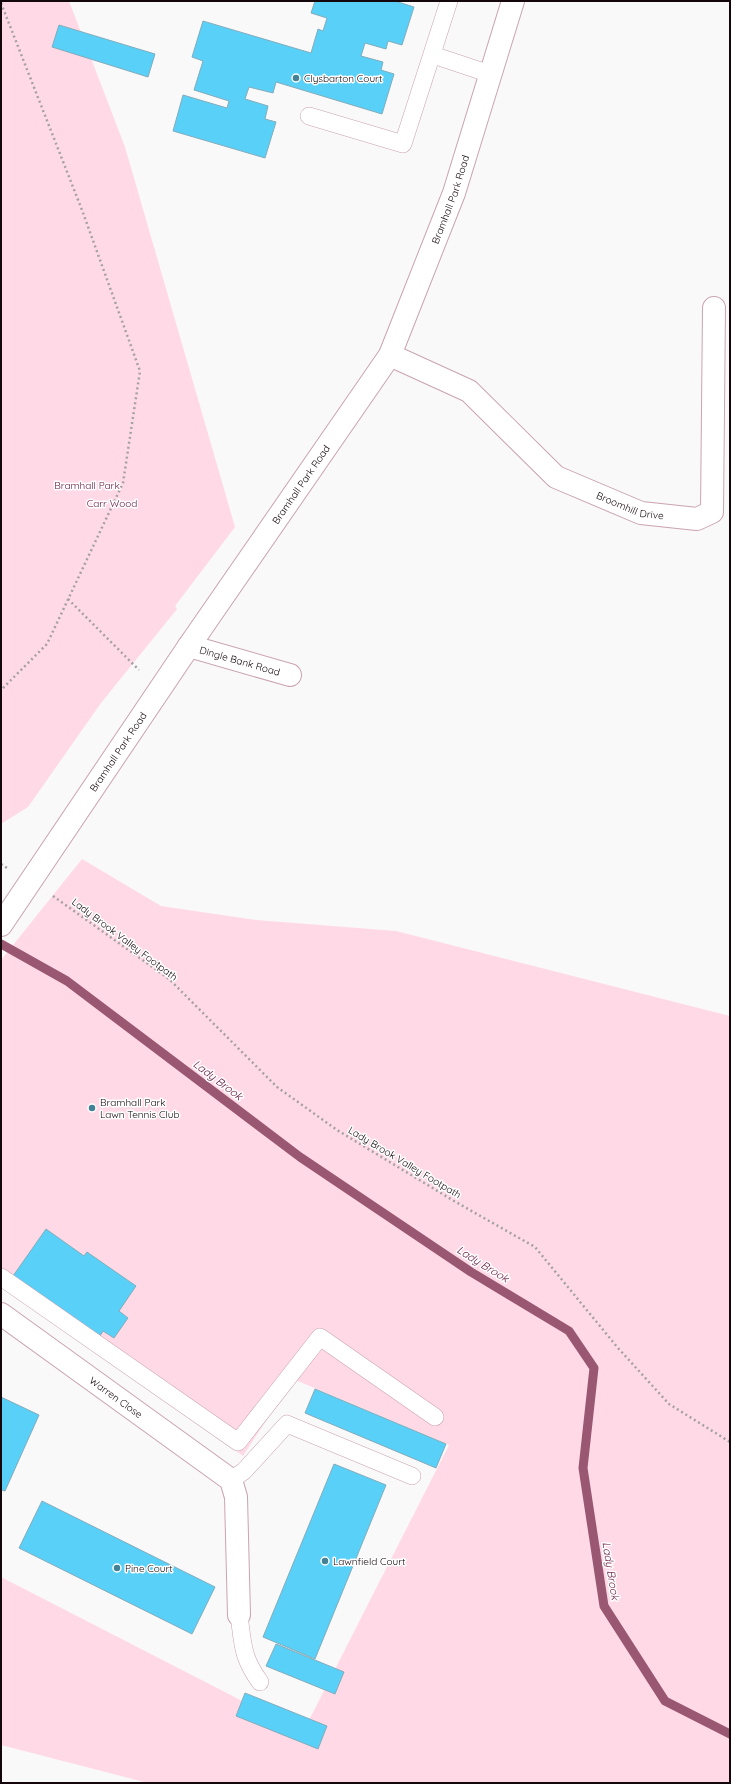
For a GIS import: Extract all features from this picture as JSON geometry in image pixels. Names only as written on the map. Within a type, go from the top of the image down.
[{"type":"street","name":"Bramhall Park Road","points":[[1,925],[390,355],[454,194],[512,1]]},
{"type":"street","name":"Broomhill Drive","points":[[390,355],[469,391],[556,477],[640,513],[698,519],[712,512],[714,308]]},
{"type":"street","name":"Dingle Bank Road","points":[[190,646],[290,675]]},
{"type":"street","name":"Warren Close","points":[[1,1314],[231,1480]]},
{"type":"street","points":[[231,1480],[236,1497],[239,1615]]},
{"type":"lane","points":[[309,116],[403,144],[433,55],[449,1]]},
{"type":"lane","points":[[433,55],[490,74]]},
{"type":"lane","points":[[1,1277],[238,1442],[320,1337],[435,1417]]},
{"type":"lane","points":[[231,1480],[244,1471],[287,1424],[412,1476]]},
{"type":"lane","points":[[239,1615],[244,1653],[249,1667],[260,1682]]},
{"type":"path","points":[[1,3],[82,210],[140,371],[123,483],[47,644],[1,690]]},
{"type":"path","points":[[68,599],[160,690]]},
{"type":"path","name":"Lady Brook Valley Footpath","points":[[60,901],[168,979],[211,1023],[283,1092],[343,1134],[454,1201],[535,1247],[618,1348],[669,1404],[730,1442]]},
{"type":"green space","name":"Carr Wood","points":[[1,1],[69,1],[125,147],[235,527],[175,606],[177,609],[101,703],[28,807],[1,824]]},
{"type":"green space","points":[[82,859],[161,906],[256,920],[396,931],[730,1016],[730,1783],[148,1783],[1,1745],[1,1577],[303,1732],[449,1445],[293,1379],[243,1456],[1,1283],[1,960]]},
{"type":"building","name":"Clysbarton Court","points":[[315,1],[395,1],[414,7],[402,45],[388,41],[386,49],[365,43],[361,56],[383,62],[381,70],[394,74],[382,114],[276,82],[273,93],[249,87],[245,99],[268,106],[265,119],[276,122],[265,158],[173,131],[183,95],[227,108],[229,101],[194,90],[203,61],[192,57],[203,21],[311,53],[318,29],[323,31],[327,18],[311,13]]},
{"type":"building","points":[[59,25],[155,54],[148,77],[52,47]]},
{"type":"building","points":[[46,1229],[84,1256],[87,1252],[136,1286],[119,1311],[128,1318],[114,1338],[103,1331],[100,1336],[13,1276]]},
{"type":"building","points":[[315,1389],[446,1444],[436,1468],[305,1413]]},
{"type":"building","points":[[1,1397],[39,1415],[5,1491],[1,1490]]},
{"type":"building","name":"Lawnfield Court","points":[[334,1464],[386,1485],[315,1659],[263,1637]]},
{"type":"building","name":"Pine Court","points":[[42,1501],[215,1587],[192,1634],[19,1548]]},
{"type":"building","points":[[276,1644],[344,1672],[335,1694],[266,1666]]},
{"type":"building","points":[[245,1693],[327,1726],[318,1749],[236,1716]]},
{"type":"waterway","name":"Lady Brook","points":[[1,944],[67,981],[300,1157],[471,1272],[569,1331],[594,1368],[583,1468],[604,1606],[665,1701],[730,1734]]},
{"type":"place","name":"Clysbarton Court","points":[[296,78]]},
{"type":"place","name":"Bramhall Park Lawn Tennis Club","points":[[92,1108]]},
{"type":"place","name":"Lawnfield Court","points":[[325,1561]]},
{"type":"place","name":"Pine Court","points":[[117,1568]]},
{"type":"park label","name":"Bramhall Park","points":[[87,485]]}]
